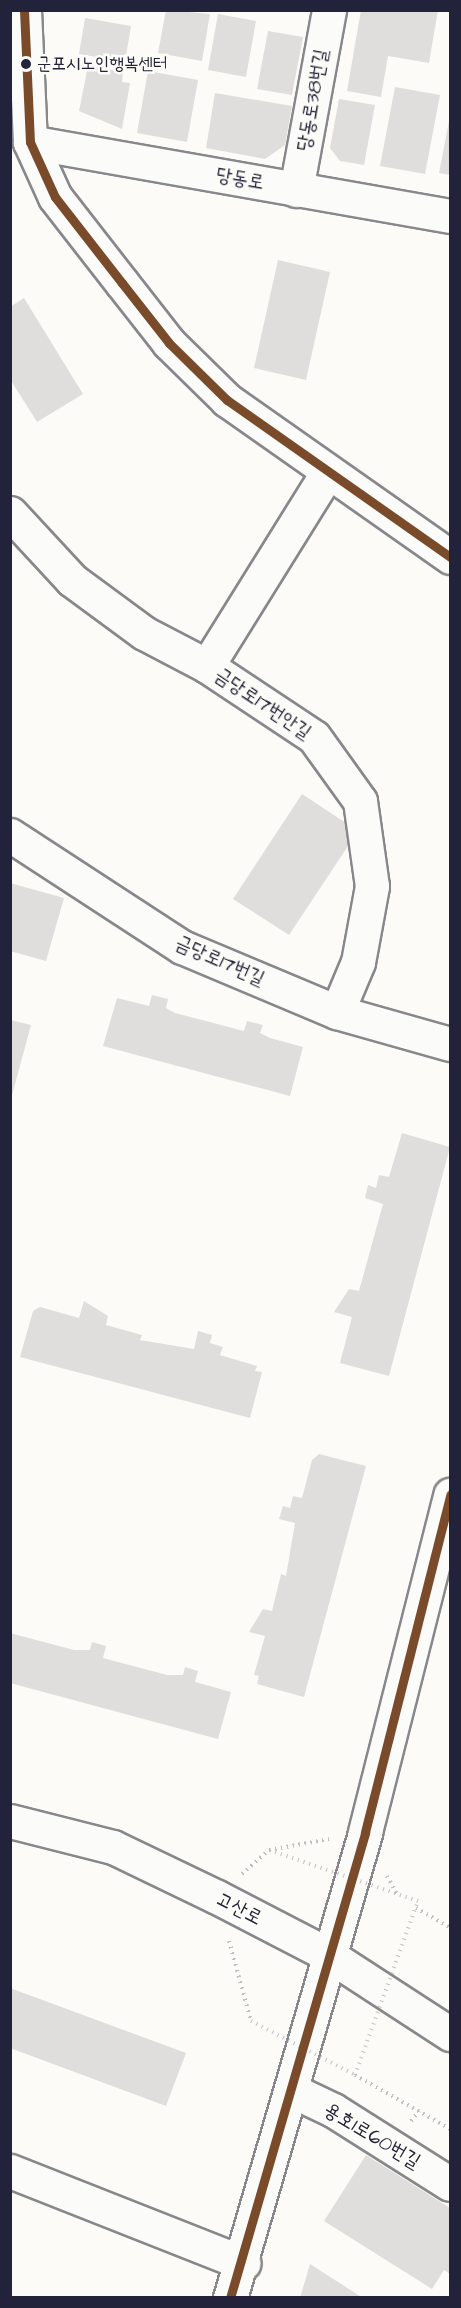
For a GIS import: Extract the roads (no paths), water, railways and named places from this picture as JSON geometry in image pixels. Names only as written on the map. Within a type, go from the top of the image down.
[{"type":"street","points":[[24,10],[30,142],[55,197],[169,343],[227,400],[327,473],[450,557]]},
{"type":"street","name":"당동로38번길","points":[[296,190],[329,10]]},
{"type":"street","name":"당동로","points":[[30,142],[450,216]]},
{"type":"street","points":[[207,666],[327,473]]},
{"type":"street","name":"금당로17번안길","points":[[10,513],[72,580],[144,633],[207,666],[315,737],[360,801],[372,886],[358,962],[338,1012]]},
{"type":"street","name":"금당로17번길","points":[[10,835],[182,946],[338,1012],[450,1044]]},
{"type":"street","points":[[230,2298],[243,2263],[327,1954],[365,1832],[450,1495]]},
{"type":"street","name":"고산로","points":[[10,1821],[113,1848],[217,1897],[327,1954],[450,2034]]},
{"type":"street","name":"용호1로60번길","points":[[291,2090],[333,2110],[450,2184]]},
{"type":"street","points":[[10,2171],[243,2263]]},
{"type":"place","name":"군포시노인행복센터","points":[[26,64]]}]
